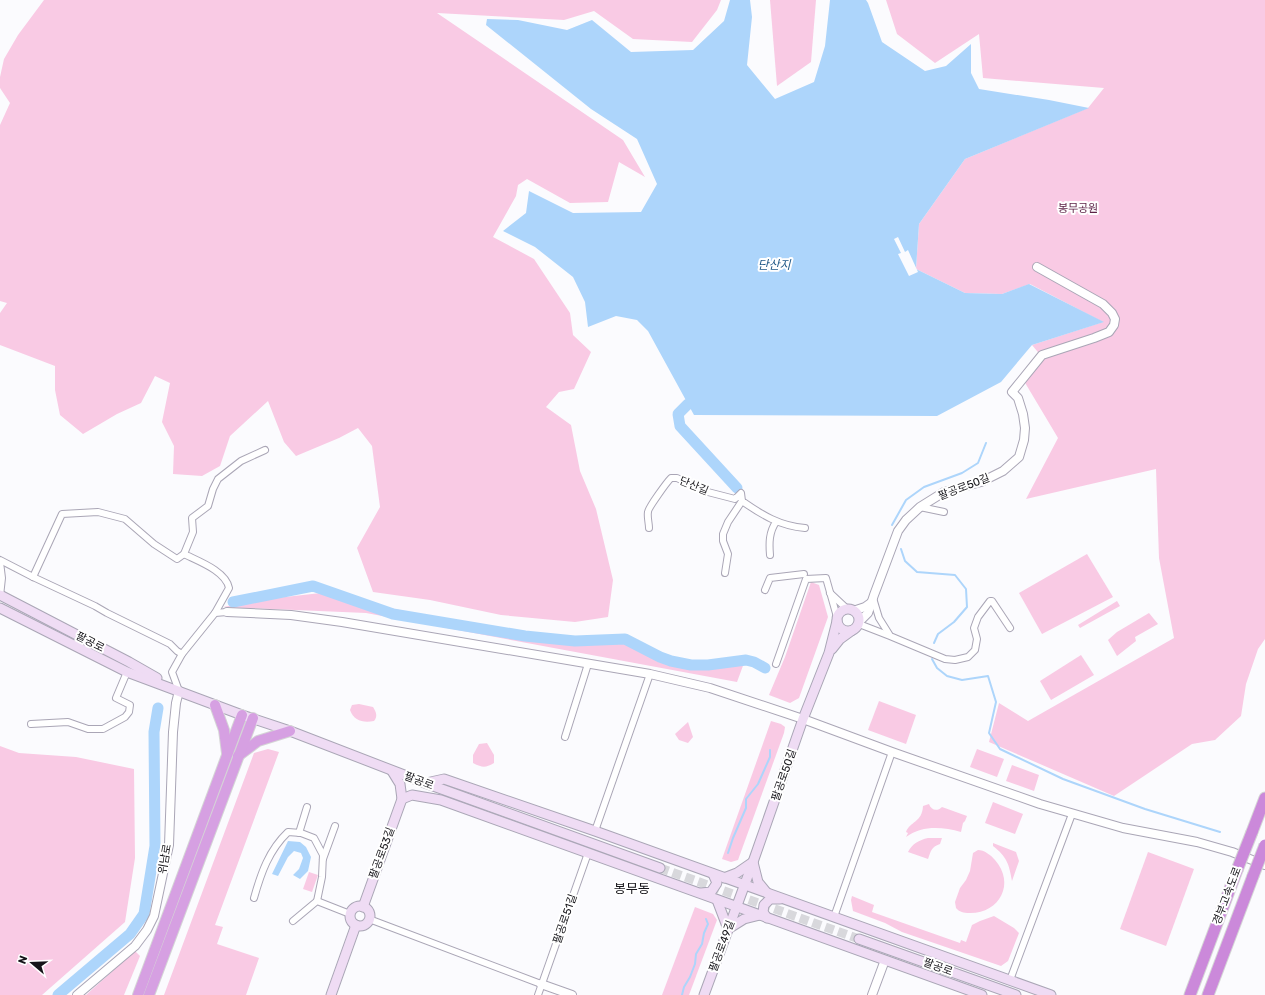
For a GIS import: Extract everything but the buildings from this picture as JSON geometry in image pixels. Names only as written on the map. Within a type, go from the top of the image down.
[{"type":"highway","points":[[215,705],[224,730],[228,755]]},
{"type":"highway","points":[[138,995],[242,715]]},
{"type":"highway","points":[[148,995],[253,718]]},
{"type":"highway","points":[[238,756],[258,741],[290,731]]},
{"type":"highway","name":"경부고속도로","points":[[1190,995],[1265,798]]},
{"type":"highway","name":"경부고속도로","points":[[1208,995],[1265,845]]},
{"type":"main road","name":"팔공로","points":[[0,596],[129,662],[179,691]]},
{"type":"main road","name":"팔공로","points":[[0,608],[127,672],[242,715],[290,731],[392,771],[660,868]]},
{"type":"main road","points":[[851,609],[858,614],[859,623],[857,627],[840,639],[829,653],[837,619],[841,611],[851,609]]},
{"type":"main road","points":[[837,619],[838,625],[844,630],[851,631]]},
{"type":"main road","name":"팔공로50길","points":[[740,897],[803,720],[829,653]]},
{"type":"main road","points":[[392,771],[400,784],[402,798],[412,795],[441,800],[982,995]]},
{"type":"main road","points":[[425,783],[444,779],[595,831],[744,886],[1051,995]]},
{"type":"main road","points":[[425,783],[441,800]]},
{"type":"main road","name":"팔공로53길","points":[[363,907],[402,798]]},
{"type":"main road","points":[[724,878],[737,873],[753,862],[758,882],[767,893]]},
{"type":"main road","points":[[699,893],[711,892],[717,883],[713,874]]},
{"type":"main road","name":"팔공로49길","points":[[704,995],[740,897]]},
{"type":"main road","points":[[764,917],[764,905],[770,899],[784,899]]},
{"type":"main road","points":[[717,900],[728,929],[744,919],[764,917]]},
{"type":"main road","points":[[363,907],[366,908],[369,913],[369,919],[365,924],[359,926],[351,920],[350,914],[354,908],[363,907]]},
{"type":"main road","points":[[331,995],[356,925]]},
{"type":"main road","name":"팔공로","points":[[859,939],[1016,995]]},
{"type":"street","name":"팔공로50길","points":[[859,623],[868,613],[898,531],[906,520],[920,507],[944,492],[981,482],[1003,471],[1018,457],[1024,440],[1025,428],[1023,414],[1018,398],[1012,392],[1042,355],[1109,332],[1114,325],[1115,319],[1112,313],[1103,304],[1037,267]]},
{"type":"street","points":[[33,577],[62,514],[98,512],[125,519],[154,544],[177,559],[184,554],[193,532],[192,518],[208,506],[213,489],[218,479],[241,461],[265,450]]},
{"type":"street","name":"단산길","points":[[649,528],[647,513],[648,509],[658,497],[665,484],[671,478],[677,478],[704,491],[735,499],[741,493],[742,501],[776,522],[805,528]]},
{"type":"street","points":[[725,573],[728,554],[723,541],[723,534],[728,522],[742,501]]},
{"type":"street","points":[[920,507],[944,512]]},
{"type":"street","points":[[770,555],[769,539],[772,528],[776,522]]},
{"type":"street","points":[[179,691],[172,672],[182,654],[215,613],[230,588],[229,583],[218,572],[206,564],[184,554]]},
{"type":"street","points":[[0,561],[95,606],[170,644],[182,654]]},
{"type":"street","points":[[0,561],[2,578],[0,596]]},
{"type":"street","points":[[765,590],[770,578],[804,574]]},
{"type":"street","points":[[776,664],[806,579],[826,578],[837,619]]},
{"type":"street","points":[[830,593],[851,609],[865,607],[873,600],[878,618],[890,636]]},
{"type":"street","points":[[859,623],[945,659],[955,660],[968,656],[975,650],[977,639],[974,628],[978,617],[990,601],[997,606],[1010,628]]},
{"type":"street","points":[[215,613],[226,612],[297,616],[650,674],[710,688],[1040,804],[1123,828],[1197,842],[1232,852],[1265,865]]},
{"type":"street","points":[[566,737],[588,664]]},
{"type":"street","points":[[31,724],[68,722],[88,729],[104,729],[125,717],[129,712],[130,705],[116,698],[127,672]]},
{"type":"street","points":[[595,831],[650,674]]},
{"type":"street","name":"위남로","points":[[77,995],[135,946],[147,930],[154,916],[169,845],[174,732],[176,703],[179,691]]},
{"type":"street","points":[[834,917],[892,752]]},
{"type":"street","points":[[299,833],[307,807]]},
{"type":"street","points":[[1010,980],[1072,814]]},
{"type":"street","points":[[323,861],[335,826]]},
{"type":"street","points":[[254,898],[260,877],[270,854],[280,840],[288,832],[299,833],[314,838],[323,855],[322,877],[317,901],[293,921]]},
{"type":"street","name":"팔공로51길","points":[[538,995],[588,853]]},
{"type":"street","points":[[317,901],[350,914]]},
{"type":"street","points":[[369,919],[572,995]]},
{"type":"street","points":[[872,995],[885,960]]},
{"type":"green space","points":[[44,0],[721,0],[717,10],[692,42],[633,39],[594,11],[564,20],[437,13],[623,140],[645,177],[619,162],[608,202],[570,203],[527,179],[518,185],[516,196],[493,237],[534,259],[570,313],[573,335],[591,352],[574,389],[559,392],[546,407],[571,425],[580,471],[596,509],[613,580],[608,617],[575,622],[501,615],[430,600],[373,592],[357,548],[380,507],[372,446],[358,428],[339,438],[296,456],[284,442],[268,401],[230,436],[220,466],[202,476],[173,474],[174,446],[162,422],[170,383],[155,376],[141,403],[117,414],[83,434],[60,415],[55,390],[55,366],[0,345],[0,313],[7,303],[0,301],[0,125],[10,103],[0,88],[0,77],[4,59],[18,35]]},
{"type":"green space","points":[[770,0],[816,0],[811,62],[777,86]]},
{"type":"green space","name":"봉무공원","points":[[886,0],[1265,0],[1265,639],[1258,649],[1246,684],[1241,716],[1215,740],[1192,744],[1114,796],[989,742],[999,703],[1028,721],[1174,638],[1159,558],[1156,469],[1026,499],[1058,438],[1024,381],[1042,357],[1032,345],[1103,322],[1030,284],[1002,294],[965,293],[916,269],[919,224],[965,159],[1088,108],[1104,88],[983,78],[979,34],[935,63],[897,34]]},
{"type":"green space","points":[[1087,554],[1113,597],[1042,634],[1019,593]]},
{"type":"green space","points":[[811,582],[819,585],[828,617],[799,698],[790,703],[769,695],[785,657]]},
{"type":"green space","points":[[321,593],[492,630],[622,641],[671,665],[705,668],[744,663],[737,682],[366,613],[223,607],[267,599]]},
{"type":"green space","points":[[1117,601],[1120,606],[1080,628],[1078,625]]},
{"type":"green space","points":[[1149,613],[1158,624],[1135,637],[1136,641],[1117,656],[1108,640],[1117,632]]},
{"type":"green space","points":[[1081,655],[1094,675],[1051,700],[1040,681]]},
{"type":"green space","points":[[879,701],[916,715],[906,744],[868,730]]},
{"type":"green space","points":[[359,704],[373,707],[376,714],[374,721],[366,722],[354,717],[350,710],[352,705]]},
{"type":"green space","points":[[771,721],[785,727],[784,733],[738,860],[731,862],[722,859]]},
{"type":"green space","points":[[688,722],[693,737],[688,743],[679,740],[675,734]]},
{"type":"green space","points":[[487,743],[494,755],[494,763],[484,767],[473,763],[473,755],[479,744]]},
{"type":"green space","points":[[0,746],[19,753],[76,757],[134,769],[135,858],[125,922],[42,995],[0,995]]},
{"type":"green space","points":[[268,749],[279,752],[215,925],[223,927],[217,944],[259,958],[246,995],[164,995],[254,753]]},
{"type":"green space","points":[[977,749],[1004,759],[997,777],[970,767]]},
{"type":"green space","points":[[1012,765],[1039,775],[1034,791],[1006,781]]},
{"type":"green space","points":[[993,802],[1023,814],[1015,834],[985,823]]},
{"type":"green space","points":[[929,804],[934,810],[942,807],[967,816],[963,823],[961,832],[933,828],[919,830],[906,837],[908,828],[918,819],[922,812],[923,806]]},
{"type":"green space","points":[[928,838],[942,838],[940,844],[935,846],[932,850],[928,859],[908,852],[916,843]]},
{"type":"green space","points":[[993,843],[1016,852],[1019,861],[1012,881],[1007,861],[993,846]]},
{"type":"green space","points":[[978,850],[987,853],[995,860],[1001,869],[1004,879],[1004,888],[996,903],[989,909],[980,912],[963,912],[956,908],[955,902],[960,888],[970,871],[973,853]]},
{"type":"green space","points":[[1148,852],[1194,869],[1166,946],[1120,929]]},
{"type":"green space","points":[[309,872],[318,875],[312,892],[303,889]]},
{"type":"green space","points":[[852,896],[874,905],[872,912],[960,943],[961,940],[966,942],[972,925],[994,916],[1014,928],[1019,933],[1008,961],[1001,966],[902,932],[885,923],[853,911],[851,900]]},
{"type":"green space","points":[[695,907],[713,914],[717,920],[689,995],[662,995]]},
{"type":"green space","points":[[135,951],[140,956],[124,995],[86,995]]},
{"type":"water","name":"단산지","points":[[730,0],[750,0],[752,17],[747,65],[775,99],[814,82],[825,46],[830,0],[866,0],[882,42],[925,71],[946,66],[971,44],[971,73],[979,89],[1089,108],[965,159],[919,224],[916,269],[965,293],[1002,294],[1029,284],[1104,322],[1032,345],[1001,382],[937,416],[694,415],[648,331],[637,320],[616,316],[588,327],[585,302],[573,277],[535,247],[503,231],[526,213],[529,191],[573,213],[641,212],[657,184],[637,139],[591,109],[486,25],[487,19],[518,20],[567,30],[592,20],[631,52],[693,50],[724,21]]},
{"type":"water","points":[[288,841],[300,842],[306,847],[311,857],[308,871],[300,879],[293,875],[299,869],[303,858],[301,853],[294,851],[288,857],[278,876],[272,874]]},
{"type":"pier","points":[[898,237],[905,252],[908,250],[918,272],[909,276],[898,254],[901,253],[894,239]]},
{"type":"waterway","points":[[688,404],[678,414],[680,426],[737,488]]},
{"type":"waterway","points":[[892,525],[906,500],[924,487],[962,473],[978,463],[986,443]]},
{"type":"waterway","points":[[901,549],[905,561],[917,572],[955,575],[966,589],[967,607],[954,622],[938,634],[934,643]]},
{"type":"waterway","points":[[233,602],[313,586],[393,614],[525,636],[575,641],[625,639],[671,661],[691,665],[708,665],[746,660],[754,662],[765,668]]},
{"type":"waterway","points":[[932,659],[937,668],[947,676],[962,680],[988,676],[996,702],[989,733],[1000,749],[1063,779],[1145,809],[1220,832]]},
{"type":"waterway","points":[[58,995],[130,934],[144,914],[155,846],[154,732],[158,708]]},
{"type":"waterway","points":[[728,853],[746,808],[746,799],[758,784],[770,757],[770,750]]},
{"type":"waterway","points":[[682,995],[684,987],[695,964],[696,954],[702,944],[704,933],[708,924],[706,919]]},
{"type":"tunnel","points":[[660,868],[859,939]]},
{"type":"district","name":"봉무동","points":[[632,888]]}]
